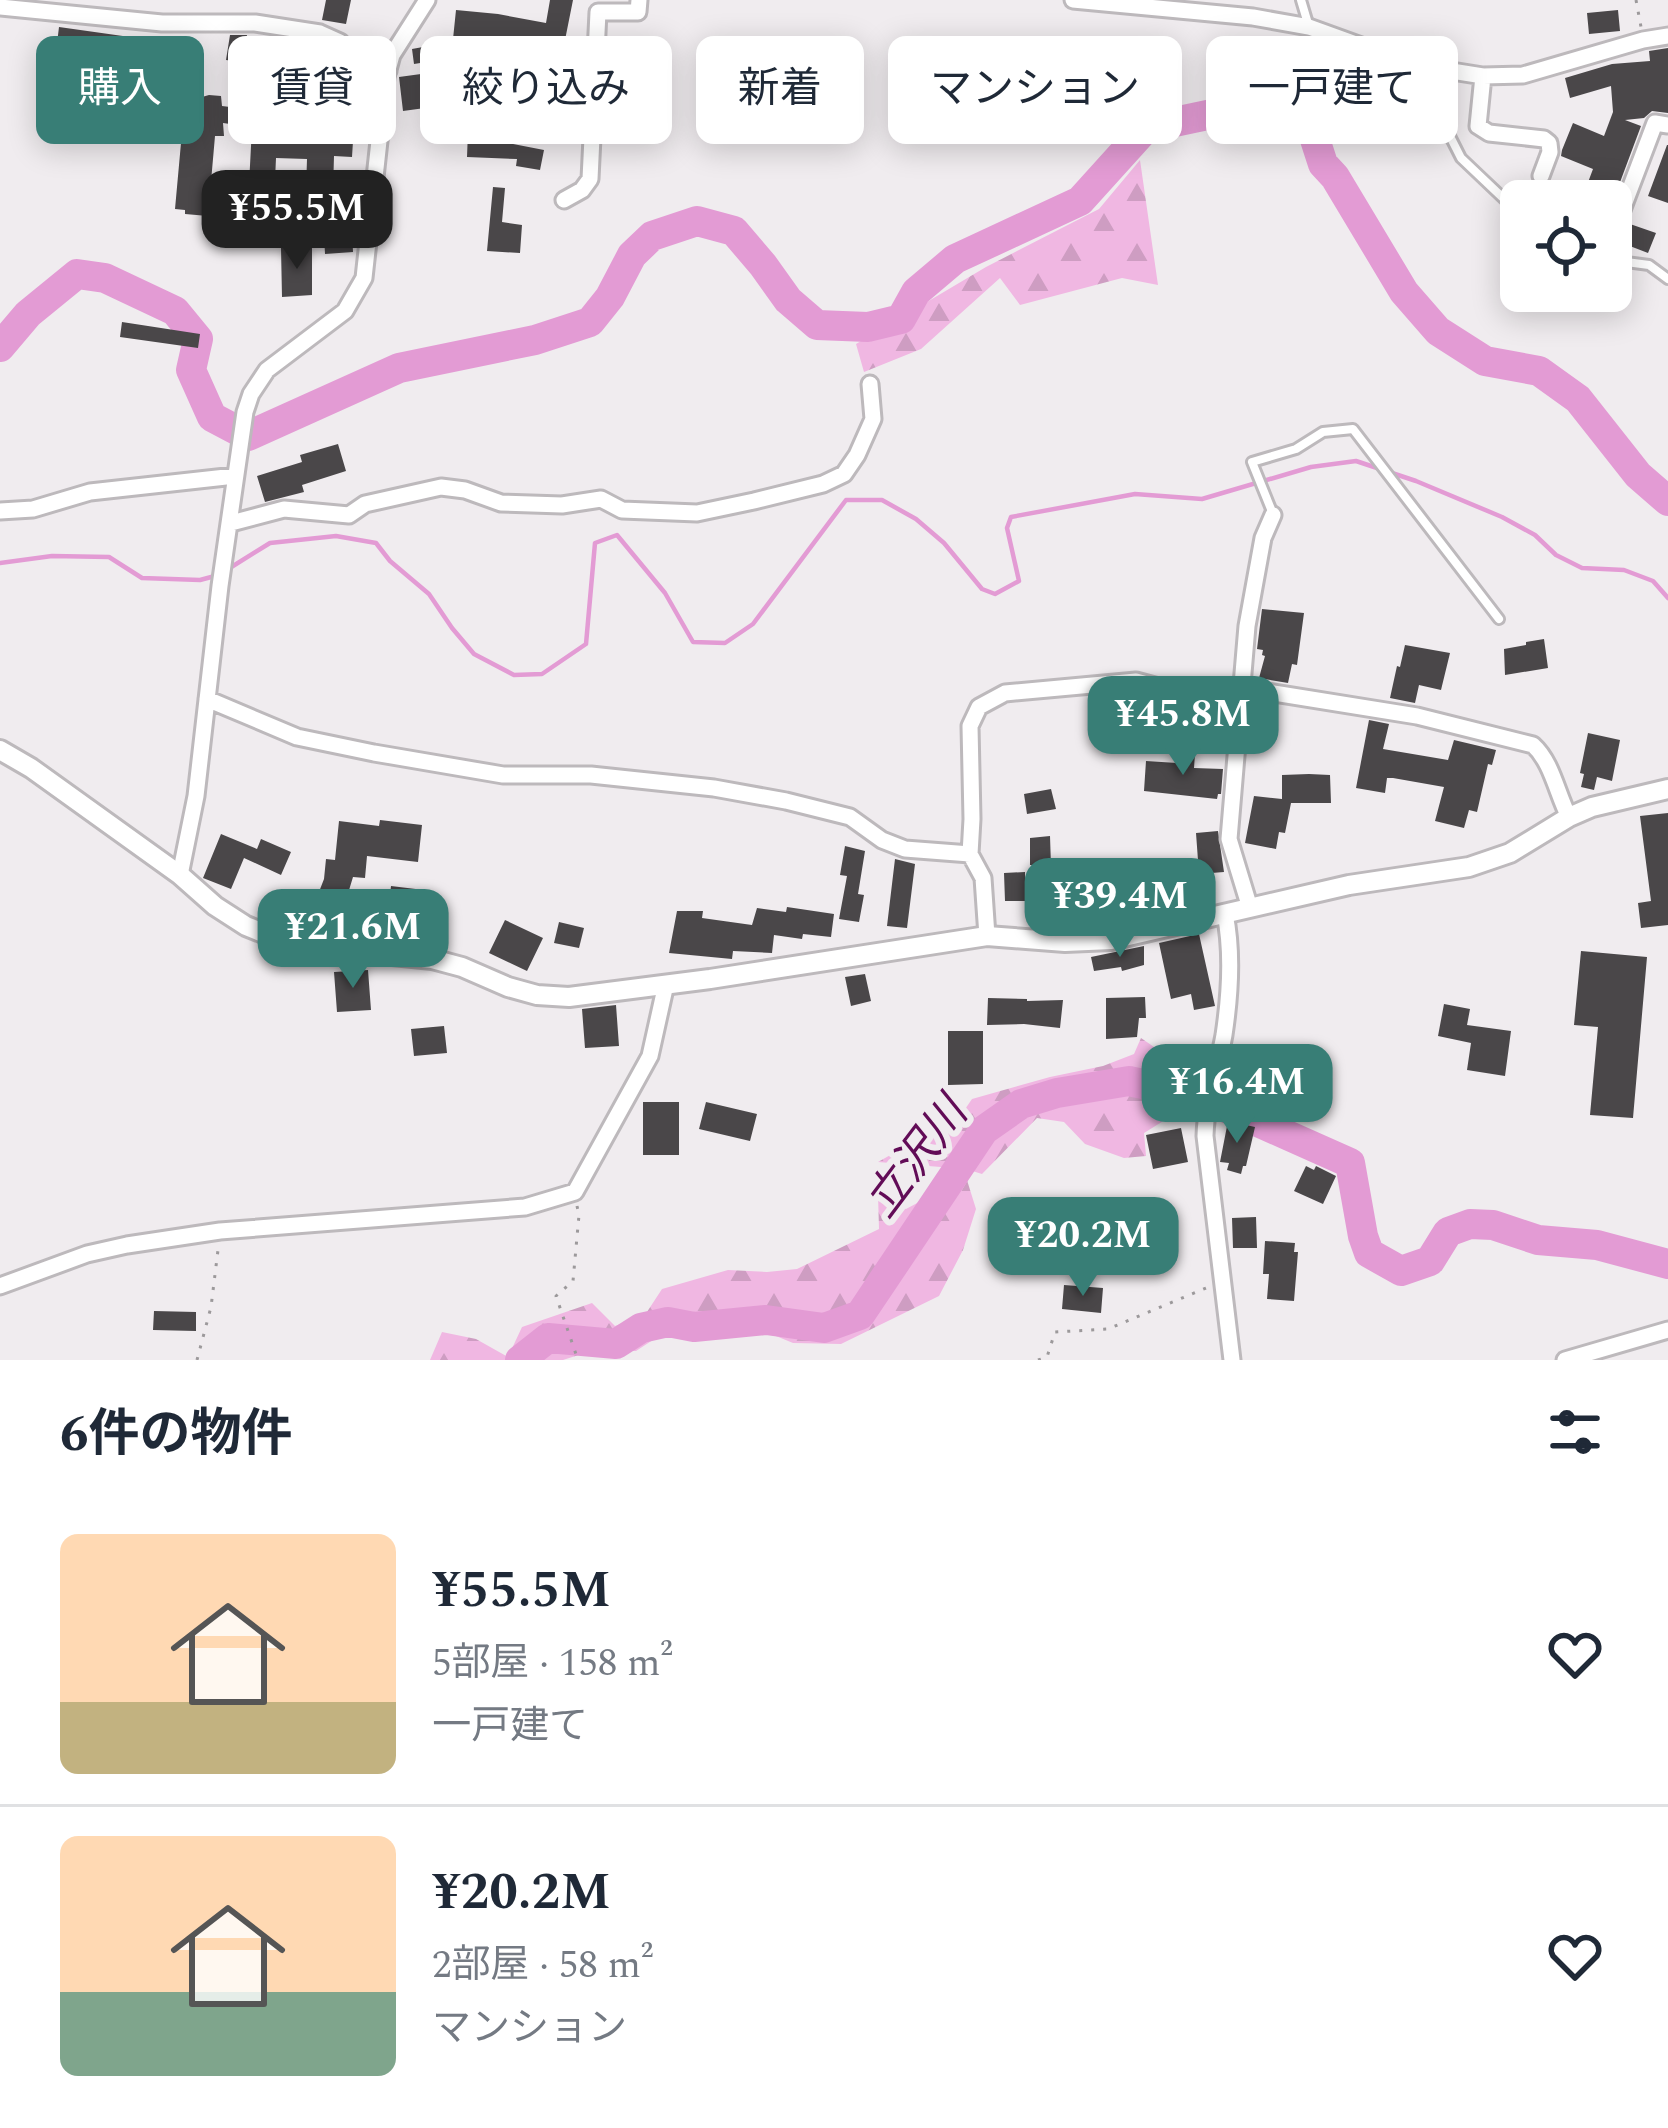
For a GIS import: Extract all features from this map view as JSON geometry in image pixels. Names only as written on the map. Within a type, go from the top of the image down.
[{"type":"street","points":[[396,49],[427,0]]},
{"type":"street","points":[[564,200],[590,179],[598,12],[638,12],[639,0]]},
{"type":"street","points":[[1072,0],[1180,6],[1309,27],[1334,36]]},
{"type":"street","points":[[0,7],[162,23],[254,23],[327,36]]},
{"type":"street","points":[[1458,72],[1523,75],[1668,36]]},
{"type":"street","points":[[1483,76],[1478,126],[1489,133],[1549,143],[1541,176]]},
{"type":"street","points":[[1632,182],[1654,123],[1668,125]]},
{"type":"street","points":[[180,874],[196,796],[245,412],[267,370],[345,310],[364,278],[380,144]]},
{"type":"street","points":[[231,523],[284,508],[350,515],[365,504],[440,487],[501,503],[562,505],[601,499],[622,510],[697,513],[735,505],[823,484],[844,474],[873,419],[870,384]]},
{"type":"street","points":[[0,512],[33,509],[90,492],[235,476]]},
{"type":"street","points":[[1250,908],[1228,839],[1247,626],[1263,538],[1273,515]]},
{"type":"street","points":[[986,936],[983,878],[970,854],[970,726],[979,707],[1005,693],[1136,682],[1173,691],[1244,688],[1417,716],[1533,745],[1545,756],[1569,817]]},
{"type":"street","points":[[207,699],[297,737],[374,753],[503,775],[592,775],[714,788],[850,817],[882,840],[905,849],[970,854]]},
{"type":"street","points":[[0,750],[180,874],[246,926],[314,947],[432,958],[508,987],[569,997],[986,936],[1065,943],[1111,940],[1349,885],[1469,867],[1510,853],[1569,817],[1611,801],[1668,789]]},
{"type":"street","points":[[1225,914],[1232,947],[1224,1034],[1206,1110],[1205,1136],[1232,1360]]},
{"type":"street","points":[[0,1286],[86,1254],[128,1245],[220,1231],[525,1208],[575,1192],[650,1056],[665,983]]},
{"type":"street","points":[[1565,1360],[1668,1330]]},
{"type":"lane","points":[[1301,0],[1309,27]]},
{"type":"lane","points":[[1454,144],[1461,158],[1500,194]]},
{"type":"lane","points":[[1632,263],[1648,265],[1668,279]]},
{"type":"lane","points":[[1273,515],[1252,463],[1296,449],[1323,432],[1353,429],[1499,619]]},
{"type":"path","points":[[1636,0],[1643,40]]},
{"type":"path","points":[[575,1192],[579,1215],[573,1280],[556,1296],[578,1358]]},
{"type":"path","points":[[196,1360],[212,1307],[220,1231]]},
{"type":"path","points":[[1038,1360],[1047,1357],[1055,1332],[1108,1329],[1224,1280]]},
{"type":"green space","points":[[1140,160],[1158,285],[1122,278],[1020,305],[1000,278],[921,349],[864,372],[856,344],[986,267],[1099,209]]},
{"type":"green space","points":[[1141,1038],[1195,1091],[1195,1114],[1165,1120],[1144,1133],[1146,1156],[1124,1158],[1085,1144],[1064,1122],[1037,1118],[982,1174],[878,1162],[961,1115],[972,1099],[1103,1066],[1134,1054]]},
{"type":"green space","points":[[966,1177],[976,1209],[963,1250],[939,1296],[841,1344],[793,1343],[754,1327],[662,1334],[636,1351],[591,1351],[563,1360],[430,1360],[442,1332],[476,1339],[508,1357],[522,1327],[592,1303],[615,1326],[645,1315],[662,1289],[728,1270],[797,1269],[879,1229],[878,1194],[906,1209]]},
{"type":"building","points":[[326,0],[351,0],[346,24],[322,20]]},
{"type":"building","points":[[550,0],[573,0],[566,36],[453,36],[456,10],[546,23]]},
{"type":"building","points":[[1618,10],[1620,31],[1589,34],[1587,13]]},
{"type":"building","points":[[59,27],[123,36],[58,36]]},
{"type":"building","points":[[420,48],[420,63],[414,64],[412,49]]},
{"type":"building","points":[[1668,48],[1668,113],[1652,111],[1644,118],[1625,120],[1641,126],[1621,180],[1589,180],[1593,169],[1561,156],[1562,150],[1573,123],[1604,136],[1613,112],[1611,86],[1570,98],[1565,78],[1612,64],[1650,61],[1649,51]]},
{"type":"building","points":[[420,74],[420,109],[403,111],[399,77]]},
{"type":"building","points":[[204,96],[221,96],[222,106],[228,107],[224,136],[215,136],[208,216],[175,209],[181,144],[204,144]]},
{"type":"building","points":[[251,144],[353,144],[352,157],[334,156],[333,191],[306,191],[307,159],[276,158],[273,225],[247,223]]},
{"type":"building","points":[[468,144],[544,150],[540,170],[516,166],[517,159],[467,157]]},
{"type":"building","points":[[1668,145],[1668,203],[1648,196]]},
{"type":"building","points":[[493,187],[505,188],[502,222],[522,225],[520,253],[487,251]]},
{"type":"building","points":[[1632,225],[1656,233],[1648,253],[1632,247]]},
{"type":"building","points":[[352,232],[353,252],[325,254],[324,234]]},
{"type":"building","points":[[312,247],[312,295],[282,297],[281,248]]},
{"type":"building","points":[[122,322],[200,334],[198,348],[120,337]]},
{"type":"building","points":[[338,444],[346,471],[302,485],[304,492],[265,502],[257,476],[302,462],[300,455]]},
{"type":"building","points":[[1262,609],[1304,613],[1297,665],[1292,664],[1288,683],[1259,678],[1265,656],[1257,649]]},
{"type":"building","points":[[1544,639],[1548,668],[1505,675],[1504,649]]},
{"type":"building","points":[[1405,645],[1450,653],[1441,690],[1419,685],[1415,703],[1390,698]]},
{"type":"building","points":[[1369,720],[1389,724],[1383,749],[1448,760],[1454,740],[1496,750],[1477,812],[1469,810],[1464,828],[1435,821],[1444,787],[1387,778],[1385,793],[1356,788]]},
{"type":"building","points":[[1588,733],[1620,740],[1612,781],[1597,777],[1594,790],[1581,787]]},
{"type":"building","points":[[1178,753],[1195,754],[1194,768],[1223,769],[1217,799],[1144,791],[1146,761],[1177,763]]},
{"type":"building","points":[[1282,775],[1330,775],[1331,803],[1291,803],[1276,849],[1245,843],[1254,796],[1282,799]]},
{"type":"building","points":[[1051,789],[1056,809],[1027,814],[1024,794]]},
{"type":"building","points":[[1668,813],[1668,925],[1641,928],[1638,903],[1651,901],[1640,816]]},
{"type":"building","points":[[380,820],[422,825],[418,862],[367,856],[365,878],[353,877],[336,933],[305,928],[324,879],[326,859],[335,860],[339,821],[379,826]]},
{"type":"building","points":[[1218,831],[1224,872],[1199,874],[1196,833]]},
{"type":"building","points":[[221,834],[257,849],[261,839],[291,852],[281,875],[244,858],[231,889],[203,878]]},
{"type":"building","points":[[1050,836],[1051,866],[1030,865],[1030,838]]},
{"type":"building","points":[[845,846],[865,851],[859,922],[839,919],[847,876],[840,875]]},
{"type":"building","points":[[895,859],[915,864],[907,928],[887,926]]},
{"type":"building","points":[[1083,869],[1084,898],[1063,898],[1062,871]]},
{"type":"building","points":[[1025,872],[1025,901],[1005,901],[1004,873]]},
{"type":"building","points":[[391,886],[432,891],[428,927],[387,923]]},
{"type":"building","points":[[787,907],[834,914],[831,937],[774,935],[772,953],[733,951],[732,959],[669,953],[677,911],[703,911],[702,918],[752,925],[757,908],[786,912]]},
{"type":"building","points":[[505,920],[543,938],[527,971],[489,953]]},
{"type":"building","points":[[559,922],[584,928],[579,948],[554,943]]},
{"type":"building","points":[[1199,934],[1215,1006],[1194,1010],[1191,994],[1171,999],[1159,943]]},
{"type":"building","points":[[1144,946],[1144,965],[1094,971],[1091,957]]},
{"type":"building","points":[[1581,951],[1647,957],[1633,1118],[1590,1115],[1598,1027],[1574,1025]]},
{"type":"building","points":[[368,970],[371,1010],[337,1012],[334,972]]},
{"type":"building","points":[[865,974],[871,1001],[851,1006],[845,977]]},
{"type":"building","points":[[1145,997],[1146,1018],[1139,1018],[1137,1037],[1106,1039],[1106,998]]},
{"type":"building","points":[[988,998],[1063,1000],[1060,1028],[987,1025]]},
{"type":"building","points":[[1444,1004],[1470,1009],[1467,1025],[1511,1031],[1505,1076],[1467,1070],[1471,1043],[1438,1036]]},
{"type":"building","points":[[616,1005],[619,1046],[585,1048],[582,1009]]},
{"type":"building","points":[[444,1026],[447,1053],[414,1056],[411,1029]]},
{"type":"building","points":[[948,1031],[983,1031],[983,1084],[948,1085]]},
{"type":"building","points":[[643,1102],[679,1102],[679,1155],[643,1155]]},
{"type":"building","points":[[706,1102],[757,1114],[750,1141],[699,1129]]},
{"type":"building","points":[[1228,1121],[1255,1127],[1241,1174],[1220,1162]]},
{"type":"building","points":[[1181,1128],[1188,1162],[1153,1169],[1146,1135]]},
{"type":"building","points":[[1306,1166],[1336,1176],[1323,1204],[1294,1191]]},
{"type":"building","points":[[1256,1217],[1257,1248],[1233,1248],[1232,1218]]},
{"type":"building","points":[[1070,1234],[1108,1237],[1107,1261],[1068,1258]]},
{"type":"building","points":[[1265,1241],[1295,1243],[1294,1301],[1267,1299]]},
{"type":"building","points":[[1064,1285],[1103,1288],[1101,1313],[1062,1309]]},
{"type":"building","points":[[154,1311],[196,1312],[196,1331],[153,1330]]},
{"type":"waterway","points":[[0,347],[28,314],[77,274],[105,278],[175,311],[198,339],[191,370],[212,417],[248,436],[399,368],[535,340],[590,322],[610,297],[632,255],[652,236],[697,221],[734,231],[788,300],[817,325],[868,327],[901,319],[916,292],[955,259],[1080,201],[1146,128],[1269,102],[1290,110],[1311,127],[1323,164],[1404,292],[1438,331],[1485,361],[1539,371],[1578,399],[1638,475],[1668,501]]},
{"type":"waterway","points":[[225,571],[270,543],[336,536],[376,543],[429,594],[474,654],[514,675],[542,674],[586,644],[595,543],[617,535],[665,593],[693,642],[725,643],[753,624],[846,500],[882,500],[916,519],[944,543],[982,589],[995,594],[1019,581],[1007,528],[1011,517],[1135,494],[1202,499],[1311,467],[1356,461],[1502,517],[1582,568],[1624,570],[1653,581],[1668,598]]},
{"type":"waterway","points":[[0,563],[52,556],[109,557],[142,578],[215,576]]},
{"type":"waterway","name":"立沢川","points":[[520,1360],[548,1338],[616,1344],[641,1328],[668,1322],[694,1327],[766,1320],[824,1328],[860,1315],[984,1130],[1021,1104],[1129,1081],[1202,1097],[1350,1163],[1369,1253],[1401,1271],[1430,1261],[1448,1232],[1470,1224],[1493,1225],[1538,1240],[1597,1245],[1668,1264]]}]
